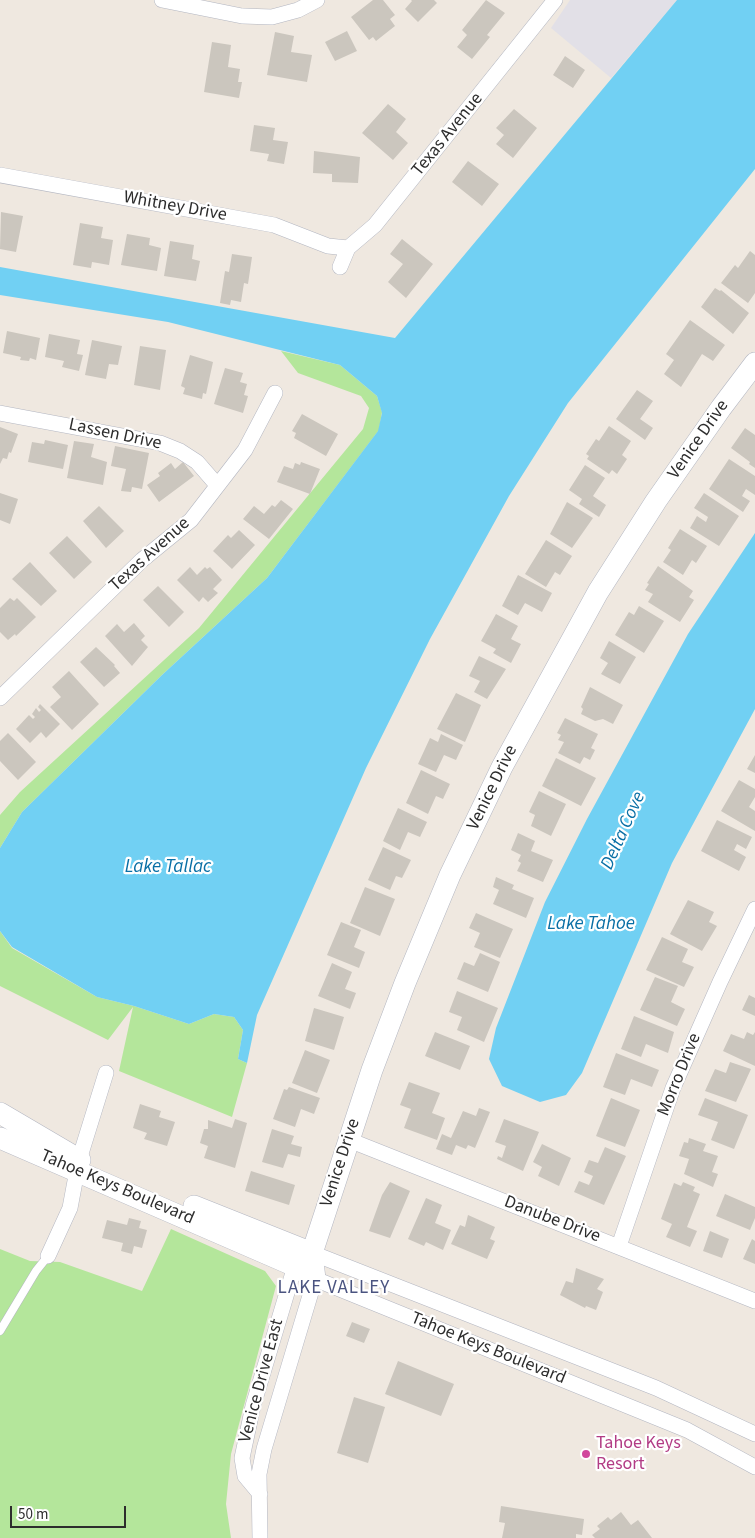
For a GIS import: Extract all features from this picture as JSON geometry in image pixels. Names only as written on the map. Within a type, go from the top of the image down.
[{"type":"street","points":[[169,1],[242,16],[272,17],[298,10],[318,0]]},
{"type":"street","name":"Texas Avenue","points":[[340,267],[348,248],[375,225],[555,0]]},
{"type":"street","name":"Whitney Drive","points":[[0,175],[274,226],[328,246],[348,248]]},
{"type":"street","name":"Venice Drive","points":[[312,1253],[348,1140],[405,983],[450,875],[502,767],[598,592],[656,501],[755,363]]},
{"type":"street","name":"Texas Avenue","points":[[0,698],[142,560],[191,520],[245,450],[276,393]]},
{"type":"street","name":"Lassen Drive","points":[[0,413],[160,443],[180,451],[197,462],[217,485]]},
{"type":"street","name":"Morro Drive","points":[[619,1246],[673,1088],[755,909]]},
{"type":"street","points":[[48,1256],[70,1208],[79,1166],[106,1073]]},
{"type":"street","name":"Tahoe Keys Boulevard","points":[[0,1113],[79,1166],[295,1266],[315,1279],[687,1430],[755,1467]]},
{"type":"street","name":"Tahoe Keys Boulevard","points":[[0,1138],[312,1253],[656,1388],[755,1434]]},
{"type":"street","name":"Danube Drive","points":[[348,1140],[755,1301]]},
{"type":"street","points":[[295,1266],[312,1253]]},
{"type":"street","name":"Venice Drive East","points":[[260,1494],[260,1474],[264,1449],[315,1279],[312,1253]]},
{"type":"street","name":"Venice Drive East","points":[[260,1494],[245,1476],[242,1458],[253,1406],[295,1266]]},
{"type":"street","points":[[260,1494],[260,1538]]},
{"type":"lane","points":[[0,1331],[36,1271],[48,1256]]},
{"type":"shaded area","points":[[570,0],[677,0],[611,78],[551,28]]},
{"type":"green space","points":[[281,351],[340,365],[377,396],[382,412],[379,430],[267,578],[162,675],[22,812],[0,848],[0,815],[20,792],[199,628],[363,429],[369,408],[361,396],[298,373]]},
{"type":"green space","points":[[0,931],[12,948],[97,997],[134,1006],[189,1024],[214,1014],[234,1017],[243,1030],[238,1059],[247,1063],[232,1117],[119,1071],[133,1007],[108,1040],[0,986]]},
{"type":"green space","points":[[171,1229],[265,1271],[276,1286],[231,1454],[226,1504],[231,1538],[0,1538],[0,1249],[30,1261],[60,1262],[142,1291]]},
{"type":"water","name":"Lake Tallac","points":[[677,0],[755,0],[755,169],[568,403],[509,496],[430,639],[366,768],[257,1015],[247,1063],[238,1059],[243,1030],[234,1017],[214,1014],[189,1024],[134,1006],[97,997],[12,947],[0,931],[0,848],[22,812],[162,675],[267,578],[378,431],[382,413],[377,396],[340,365],[168,322],[0,295],[0,267],[395,338]]},
{"type":"water","name":"Lake Tahoe","points":[[755,533],[755,709],[672,863],[582,1073],[566,1095],[540,1102],[502,1086],[489,1059],[496,1028],[545,902],[587,819],[688,634]]},
{"type":"building","points":[[373,0],[383,0],[395,15],[390,19],[395,26],[376,41],[373,37],[369,40],[351,17]]},
{"type":"building","points":[[411,0],[434,0],[437,3],[418,22],[405,9]]},
{"type":"building","points":[[486,0],[505,13],[487,35],[490,37],[472,59],[457,47],[467,35],[462,30]]},
{"type":"building","points":[[347,31],[357,51],[335,61],[325,42]]},
{"type":"building","points":[[275,32],[294,36],[291,52],[312,55],[307,82],[267,75]]},
{"type":"building","points":[[212,42],[231,45],[228,67],[240,69],[238,82],[242,82],[239,98],[204,92]]},
{"type":"building","points":[[565,56],[585,70],[573,88],[553,75]]},
{"type":"building","points":[[388,104],[406,119],[396,132],[408,143],[393,160],[362,133]]},
{"type":"building","points":[[514,109],[537,128],[513,158],[496,144],[504,135],[496,128]]},
{"type":"building","points":[[254,125],[275,128],[273,140],[288,142],[284,164],[267,161],[269,154],[250,151]]},
{"type":"building","points":[[314,151],[360,157],[358,183],[332,182],[332,174],[313,173]]},
{"type":"building","points":[[468,161],[499,184],[482,206],[452,182]]},
{"type":"building","points":[[1,212],[23,216],[16,252],[0,249]]},
{"type":"building","points":[[80,223],[103,227],[101,238],[113,240],[109,265],[92,262],[91,268],[73,265]]},
{"type":"building","points":[[127,234],[150,238],[149,245],[161,248],[157,271],[121,265]]},
{"type":"building","points":[[402,239],[433,264],[406,298],[388,282],[403,264],[390,254]]},
{"type":"building","points":[[170,241],[194,245],[192,259],[200,261],[196,281],[164,276]]},
{"type":"building","points":[[750,251],[755,255],[755,293],[748,303],[721,283],[735,265],[738,268]]},
{"type":"building","points":[[232,254],[252,257],[248,284],[244,283],[241,302],[231,300],[230,305],[220,303],[225,271],[229,272]]},
{"type":"building","points":[[715,288],[721,290],[749,313],[733,334],[701,307]]},
{"type":"building","points":[[690,320],[725,345],[713,361],[702,354],[681,387],[664,374],[674,360],[666,354]]},
{"type":"building","points":[[7,331],[40,338],[36,360],[30,358],[29,361],[20,360],[21,357],[3,353]]},
{"type":"building","points":[[49,334],[80,340],[77,354],[83,355],[79,371],[62,367],[64,361],[45,357]]},
{"type":"building","points":[[92,340],[122,346],[118,365],[109,364],[106,379],[85,375]]},
{"type":"building","points":[[140,346],[166,350],[160,390],[134,385]]},
{"type":"building","points":[[190,355],[213,362],[206,394],[203,393],[202,399],[183,394],[185,388],[181,386]]},
{"type":"building","points":[[225,368],[243,373],[240,382],[247,384],[244,395],[248,396],[243,413],[214,404]]},
{"type":"building","points":[[637,390],[653,401],[640,419],[653,428],[645,440],[616,419]]},
{"type":"building","points":[[302,414],[338,434],[326,456],[294,438],[296,433],[292,431]]},
{"type":"building","points":[[609,426],[631,441],[622,455],[627,459],[617,474],[612,470],[609,474],[587,459],[589,456],[586,454],[596,439],[599,441]]},
{"type":"building","points":[[0,427],[18,434],[11,453],[9,452],[7,459],[3,458],[0,464]]},
{"type":"building","points":[[745,428],[755,435],[755,468],[731,448]]},
{"type":"building","points":[[45,440],[68,445],[63,469],[28,462],[32,442],[44,444]]},
{"type":"building","points":[[74,441],[94,444],[91,457],[107,462],[103,485],[67,478]]},
{"type":"building","points":[[115,446],[149,453],[142,489],[132,487],[131,492],[121,491],[126,469],[111,466]]},
{"type":"building","points":[[729,459],[755,476],[755,495],[746,489],[742,496],[750,501],[743,512],[709,489]]},
{"type":"building","points":[[183,462],[194,476],[159,502],[147,485],[160,476],[158,473],[171,463],[175,469]]},
{"type":"building","points":[[301,462],[320,469],[310,494],[277,482],[284,466],[293,469],[295,463],[300,465]]},
{"type":"building","points":[[585,465],[605,478],[593,496],[606,505],[599,517],[579,504],[582,499],[569,490]]},
{"type":"building","points":[[0,493],[18,499],[10,524],[0,520]]},
{"type":"building","points":[[704,493],[739,516],[719,546],[690,528],[697,516],[706,522],[708,517],[694,508]]},
{"type":"building","points":[[281,500],[293,509],[269,539],[243,519],[254,506],[264,514],[272,505],[275,507]]},
{"type":"building","points":[[567,502],[593,518],[572,548],[550,534]]},
{"type":"building","points":[[99,506],[124,531],[106,548],[83,521]]},
{"type":"building","points":[[680,529],[707,546],[696,563],[692,560],[683,575],[663,562],[671,550],[668,548]]},
{"type":"building","points":[[239,530],[255,545],[232,569],[213,551],[228,535],[231,538]]},
{"type":"building","points":[[67,536],[92,562],[74,579],[49,553]]},
{"type":"building","points":[[546,540],[572,556],[560,575],[555,572],[546,587],[525,574]]},
{"type":"building","points":[[30,562],[57,591],[41,606],[12,579]]},
{"type":"building","points":[[658,566],[693,591],[689,597],[694,600],[680,622],[648,602],[653,594],[645,590],[649,584],[647,583]]},
{"type":"building","points":[[190,567],[197,575],[205,567],[207,569],[210,567],[222,580],[213,589],[218,593],[208,602],[203,597],[199,602],[177,580]]},
{"type":"building","points":[[518,575],[552,593],[542,612],[525,603],[518,615],[502,606]]},
{"type":"building","points":[[158,586],[184,612],[169,627],[143,600]]},
{"type":"building","points":[[10,598],[14,601],[17,598],[36,617],[16,636],[15,634],[8,640],[0,632],[0,608]]},
{"type":"building","points":[[639,606],[664,621],[644,653],[615,635],[629,612],[634,615]]},
{"type":"building","points":[[496,614],[518,626],[511,639],[521,644],[511,663],[493,653],[496,649],[481,641]]},
{"type":"building","points":[[134,623],[145,636],[141,640],[148,647],[132,666],[105,636],[117,624],[124,632]]},
{"type":"building","points":[[609,641],[636,657],[620,684],[601,674],[608,663],[600,658]]},
{"type":"building","points":[[96,647],[115,665],[120,673],[104,687],[80,662]]},
{"type":"building","points":[[479,656],[506,669],[487,699],[474,692],[480,681],[469,676]]},
{"type":"building","points":[[69,671],[99,704],[72,730],[50,707],[61,697],[52,687]]},
{"type":"building","points":[[590,687],[623,705],[613,724],[603,719],[595,721],[581,714],[583,709],[581,707]]},
{"type":"building","points":[[456,693],[481,705],[465,742],[437,729]]},
{"type":"building","points":[[40,704],[60,724],[46,738],[41,732],[30,743],[16,729],[29,715],[33,719],[35,717],[32,714],[36,708],[39,712],[41,710],[38,707]]},
{"type":"building","points":[[565,718],[598,734],[591,748],[595,750],[590,760],[584,757],[580,764],[558,753],[564,742],[558,740],[561,735],[557,733]]},
{"type":"building","points":[[8,733],[36,762],[18,780],[0,761],[0,741]]},
{"type":"building","points":[[441,734],[463,745],[456,760],[444,755],[436,772],[418,764],[430,738],[438,742]]},
{"type":"building","points":[[755,755],[755,773],[747,769]]},
{"type":"building","points":[[556,758],[596,778],[581,806],[542,786]]},
{"type":"building","points":[[421,770],[450,784],[443,799],[436,796],[428,814],[406,803]]},
{"type":"building","points":[[739,780],[755,789],[755,797],[749,807],[755,811],[755,831],[721,811]]},
{"type":"building","points":[[539,791],[566,804],[551,836],[531,826],[535,815],[529,812]]},
{"type":"building","points":[[398,808],[427,822],[420,837],[408,832],[400,850],[383,841]]},
{"type":"building","points":[[717,820],[752,837],[746,849],[737,844],[734,850],[746,857],[739,871],[701,851]]},
{"type":"building","points":[[518,833],[535,841],[531,851],[553,860],[543,882],[517,871],[521,863],[518,861],[521,855],[511,850]]},
{"type":"building","points":[[383,847],[411,860],[402,878],[396,876],[390,890],[368,880]]},
{"type":"building","points":[[496,877],[514,885],[512,889],[534,898],[526,918],[493,904],[499,890],[493,887]]},
{"type":"building","points":[[365,887],[395,899],[380,936],[350,923]]},
{"type":"building","points":[[688,900],[714,912],[709,922],[717,926],[702,951],[670,934]]},
{"type":"building","points":[[476,913],[513,929],[500,958],[474,947],[480,933],[469,928]]},
{"type":"building","points":[[341,922],[361,930],[354,947],[365,952],[359,968],[327,955]]},
{"type":"building","points":[[662,937],[688,949],[682,962],[694,967],[684,987],[646,970]]},
{"type":"building","points":[[480,953],[500,962],[488,992],[457,979],[464,962],[474,966]]},
{"type":"building","points":[[332,963],[352,972],[345,989],[356,993],[350,1009],[318,996]]},
{"type":"building","points":[[655,977],[678,986],[671,1002],[685,1009],[677,1026],[640,1010]]},
{"type":"building","points":[[457,991],[498,1008],[484,1042],[457,1030],[462,1017],[449,1012]]},
{"type":"building","points":[[749,995],[755,998],[755,1016],[742,1010]]},
{"type":"building","points":[[314,1008],[344,1017],[334,1050],[305,1041]]},
{"type":"building","points":[[634,1016],[674,1032],[668,1053],[646,1044],[641,1057],[621,1049]]},
{"type":"building","points":[[435,1032],[470,1046],[460,1070],[425,1056]]},
{"type":"building","points":[[747,1032],[753,1035],[755,1032],[755,1066],[723,1051],[731,1034],[744,1039]]},
{"type":"building","points":[[305,1050],[330,1060],[317,1093],[292,1083]]},
{"type":"building","points":[[616,1053],[659,1070],[652,1087],[631,1079],[625,1095],[603,1087]]},
{"type":"building","points":[[730,1062],[751,1069],[736,1102],[705,1091],[715,1069],[726,1073]]},
{"type":"building","points":[[409,1082],[440,1093],[432,1113],[445,1118],[437,1140],[404,1128],[411,1109],[400,1105]]},
{"type":"building","points":[[289,1087],[320,1098],[314,1114],[301,1109],[295,1127],[273,1119],[284,1089],[287,1090]]},
{"type":"building","points":[[611,1098],[640,1110],[625,1147],[596,1136]]},
{"type":"building","points":[[705,1098],[748,1115],[734,1149],[711,1140],[718,1122],[698,1115]]},
{"type":"building","points":[[140,1104],[161,1111],[159,1117],[175,1122],[167,1146],[144,1139],[147,1133],[133,1128]]},
{"type":"building","points":[[479,1108],[490,1112],[475,1148],[468,1145],[466,1149],[456,1145],[452,1155],[436,1149],[442,1134],[451,1138],[463,1111],[476,1116]]},
{"type":"building","points":[[235,1119],[247,1123],[235,1168],[204,1158],[208,1146],[200,1143],[204,1129],[208,1129],[208,1120],[232,1128]]},
{"type":"building","points":[[504,1119],[539,1132],[523,1171],[497,1159],[498,1156],[502,1158],[506,1146],[495,1142]]},
{"type":"building","points":[[272,1129],[294,1136],[291,1144],[302,1147],[300,1157],[288,1154],[283,1168],[262,1162]]},
{"type":"building","points":[[689,1138],[706,1144],[703,1151],[718,1156],[712,1172],[718,1174],[713,1187],[684,1174],[689,1159],[679,1156],[684,1142],[688,1143]]},
{"type":"building","points":[[542,1144],[571,1158],[559,1186],[538,1176],[542,1167],[533,1162]]},
{"type":"building","points":[[605,1147],[626,1156],[604,1205],[574,1192],[579,1181],[589,1185],[593,1176],[584,1172],[589,1160],[598,1163]]},
{"type":"building","points":[[251,1171],[295,1185],[289,1205],[245,1191]]},
{"type":"building","points":[[390,1182],[410,1191],[390,1238],[369,1231],[382,1195]]},
{"type":"building","points":[[683,1182],[695,1187],[693,1191],[700,1194],[687,1227],[697,1231],[690,1247],[666,1237],[672,1224],[661,1219],[674,1183],[681,1186]]},
{"type":"building","points":[[725,1194],[755,1207],[755,1218],[750,1230],[716,1216]]},
{"type":"building","points":[[426,1198],[442,1205],[435,1223],[451,1230],[443,1250],[426,1242],[424,1246],[408,1239]]},
{"type":"building","points":[[468,1215],[495,1227],[490,1239],[495,1241],[487,1259],[451,1244],[460,1225],[465,1227]]},
{"type":"building","points":[[129,1218],[141,1221],[139,1228],[147,1230],[142,1248],[134,1246],[132,1254],[121,1251],[123,1243],[102,1238],[107,1220],[127,1225]]},
{"type":"building","points":[[710,1231],[729,1239],[722,1258],[703,1251]]},
{"type":"building","points":[[752,1239],[755,1241],[755,1264],[743,1259]]},
{"type":"building","points":[[576,1268],[604,1279],[597,1289],[603,1292],[596,1310],[586,1306],[585,1308],[560,1295],[566,1281],[573,1283]]},
{"type":"building","points":[[352,1322],[370,1329],[364,1343],[346,1336]]},
{"type":"building","points":[[398,1361],[454,1384],[441,1416],[385,1394]]},
{"type":"building","points":[[354,1397],[385,1407],[368,1463],[337,1453]]},
{"type":"building","points":[[501,1506],[584,1519],[582,1535],[576,1534],[576,1538],[502,1538],[505,1523],[499,1522]]},
{"type":"building","points":[[621,1512],[631,1525],[638,1520],[652,1538],[595,1538],[592,1535],[600,1529],[597,1526],[608,1517],[611,1520]]},
{"type":"place","name":"Tahoe Keys Resort","points":[[586,1454]]},
{"type":"district","name":"LAKE VALLEY","points":[[334,1289]]},
{"type":"water label","name":"Delta Cove","points":[[624,831]]}]
